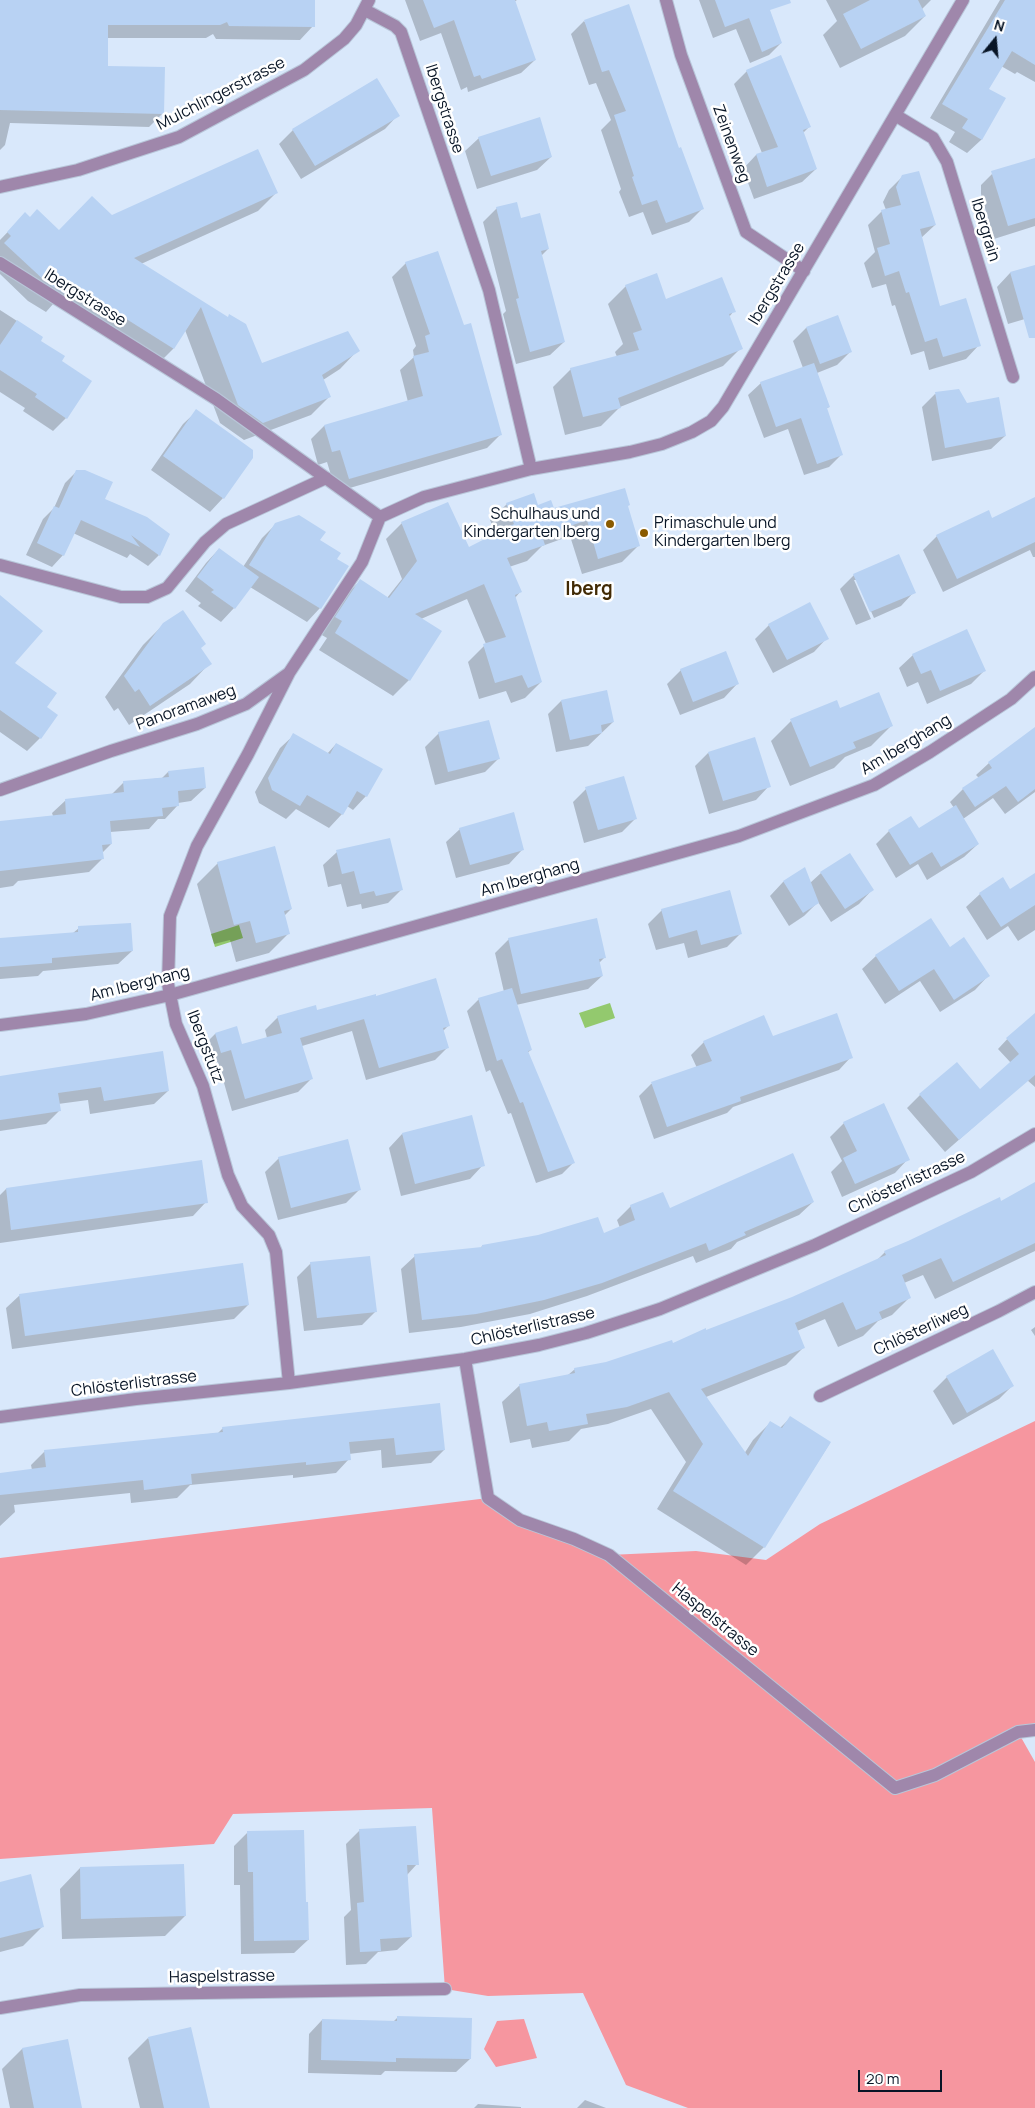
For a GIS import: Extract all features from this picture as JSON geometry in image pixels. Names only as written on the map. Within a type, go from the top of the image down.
[{"type":"street","name":"Zeinenweg","points":[[666,0],[681,54],[746,232],[804,271]]},
{"type":"street","name":"Ibergstrasse","points":[[0,263],[216,399],[380,517],[424,497],[531,469],[630,452],[662,444],[692,432],[711,420],[736,388],[963,0]]},
{"type":"street","name":"Ibergstrasse","points":[[367,5],[401,32],[489,290],[531,469]]},
{"type":"street","name":"Mulchlingerstrasse","points":[[0,187],[78,170],[179,137],[304,70],[344,40],[356,25],[367,5]]},
{"type":"street","name":"Ibergrain","points":[[896,115],[932,138],[947,162],[1012,377]]},
{"type":"street","points":[[0,565],[121,597],[147,597],[167,588],[205,542],[226,524],[326,478]]},
{"type":"street","name":"Panoramaweg","points":[[0,790],[111,751],[197,724],[246,704],[290,673],[362,562],[380,517]]},
{"type":"street","name":"Ibergstutz","points":[[289,1383],[276,1252],[269,1235],[242,1206],[228,1175],[204,1086],[176,1024],[168,984],[170,916],[197,846],[290,673]]},
{"type":"street","name":"Am Iberghang","points":[[0,1025],[86,1014],[170,994],[739,836],[874,785],[930,752],[1011,699],[1035,678]]},
{"type":"street","name":"Chlösterlistrasse","points":[[0,1417],[289,1383],[465,1359],[558,1340],[660,1309],[815,1244],[962,1176],[1035,1134]]},
{"type":"street","name":"Chlösterliweg","points":[[820,1396],[999,1312],[1035,1292]]},
{"type":"street","name":"Haspelstrasse","points":[[465,1359],[488,1498],[520,1520],[574,1539],[609,1555],[895,1788],[935,1775],[1018,1732],[1035,1730]]},
{"type":"street","name":"Haspelstrasse","points":[[0,2008],[80,1995],[445,1989]]},
{"type":"shaded area","points":[[239,925],[243,938],[215,947],[211,934]]},
{"type":"shaded area","points":[[610,1003],[615,1018],[585,1028],[579,1013]]},
{"type":"shaded area","points":[[1035,1421],[1035,1730],[1018,1732],[1035,1762],[1035,2108],[688,2108],[626,2085],[583,1993],[488,1996],[445,1989],[432,1808],[233,1814],[214,1844],[0,1859],[0,1558],[488,1498],[520,1520],[609,1555],[696,1551],[766,1560],[820,1524]]},
{"type":"shaded area","points":[[524,2019],[537,2058],[496,2067],[484,2049],[497,2021]]},
{"type":"building","points":[[0,0],[315,0],[315,27],[229,26],[227,22],[220,25],[108,25],[108,66],[165,67],[164,114],[0,110]]},
{"type":"building","points":[[423,0],[515,0],[536,60],[482,79],[480,75],[474,77],[454,20],[434,28]]},
{"type":"building","points":[[715,0],[790,0],[791,3],[770,10],[782,43],[762,52],[749,18],[725,27]]},
{"type":"building","points":[[870,0],[918,0],[926,16],[861,49],[843,14]]},
{"type":"building","points":[[1005,0],[1035,0],[1035,65],[1012,51],[989,89],[1006,98],[982,140],[962,128],[968,119],[942,104]]},
{"type":"building","points":[[629,4],[679,148],[681,147],[704,209],[666,223],[657,200],[642,205],[614,115],[626,111],[609,70],[602,72],[584,20]]},
{"type":"building","points":[[781,55],[811,127],[803,130],[817,169],[767,187],[756,154],[778,147],[746,70]]},
{"type":"building","points":[[377,78],[400,116],[315,166],[292,129]]},
{"type":"building","points":[[540,117],[552,157],[491,176],[478,137]]},
{"type":"building","points":[[258,149],[278,193],[134,258],[228,317],[229,314],[246,324],[262,363],[348,331],[360,351],[322,375],[331,397],[263,423],[238,405],[201,307],[174,349],[74,286],[65,294],[46,282],[4,243],[11,236],[7,232],[25,212],[30,217],[37,209],[59,230],[92,196],[112,215]]},
{"type":"building","points":[[1035,158],[1035,218],[1008,226],[991,171]]},
{"type":"building","points":[[919,171],[936,225],[920,229],[940,306],[966,298],[981,346],[943,357],[937,338],[925,342],[909,292],[906,293],[899,271],[885,276],[877,248],[890,244],[881,210],[901,205],[896,187],[902,175]]},
{"type":"building","points":[[517,202],[521,218],[540,213],[549,249],[541,251],[565,342],[530,352],[516,299],[519,298],[496,207]]},
{"type":"building","points":[[438,251],[464,325],[471,323],[502,435],[349,479],[340,450],[332,452],[324,425],[423,396],[413,356],[429,352],[425,336],[430,334],[405,262]]},
{"type":"building","points":[[1035,265],[1035,338],[1029,338],[1010,272]]},
{"type":"building","points":[[657,273],[666,299],[722,277],[736,312],[729,314],[743,349],[618,398],[621,408],[583,417],[570,368],[639,350],[633,333],[642,330],[625,285]]},
{"type":"building","points":[[838,315],[852,352],[820,364],[806,327]]},
{"type":"building","points":[[17,320],[43,337],[41,341],[65,356],[62,361],[92,381],[67,419],[35,397],[37,394],[0,370],[0,345]]},
{"type":"building","points":[[814,363],[830,407],[827,408],[843,455],[817,464],[801,418],[776,427],[760,382]]},
{"type":"building","points":[[959,389],[967,403],[999,397],[1006,436],[945,448],[935,392]]},
{"type":"building","points":[[196,409],[253,450],[253,458],[224,499],[163,456]]},
{"type":"building","points":[[76,470],[85,470],[113,482],[105,499],[147,517],[170,534],[160,556],[131,535],[140,547],[81,520],[64,556],[37,543],[54,506],[59,508]]},
{"type":"building","points":[[625,488],[630,505],[628,506],[640,546],[598,559],[587,520],[542,536],[545,545],[507,558],[522,592],[515,595],[542,682],[528,688],[522,675],[495,683],[483,644],[506,637],[484,584],[415,614],[442,631],[410,681],[335,633],[342,621],[335,617],[360,579],[389,598],[417,561],[401,522],[448,502],[469,547],[514,524],[506,503],[534,493],[538,505],[551,500],[554,508]]},
{"type":"building","points":[[1035,497],[1035,542],[957,579],[936,535],[989,510],[992,518]]},
{"type":"building","points":[[299,515],[326,532],[320,540],[341,553],[337,559],[349,566],[321,609],[249,565],[275,523]]},
{"type":"building","points":[[219,548],[259,577],[235,609],[211,592],[214,590],[197,577]]},
{"type":"building","points":[[899,554],[916,593],[870,612],[853,574]]},
{"type":"building","points":[[0,595],[43,631],[15,663],[57,693],[47,707],[58,715],[41,739],[0,710]]},
{"type":"building","points":[[810,602],[829,639],[787,660],[768,624]]},
{"type":"building","points":[[183,610],[206,644],[201,648],[212,664],[150,706],[139,689],[135,692],[124,676],[163,623]]},
{"type":"building","points":[[967,629],[986,671],[940,691],[931,670],[921,674],[912,654]]},
{"type":"building","points":[[726,651],[739,684],[693,702],[680,669]]},
{"type":"building","points":[[607,690],[614,722],[601,725],[602,733],[570,740],[561,700]]},
{"type":"building","points":[[879,692],[893,726],[853,742],[856,748],[810,767],[790,719],[837,700],[840,708]]},
{"type":"building","points":[[489,720],[500,759],[448,772],[438,732]]},
{"type":"building","points":[[1035,727],[1035,789],[1018,802],[1006,786],[975,807],[962,788],[992,768],[988,762]]},
{"type":"building","points":[[293,733],[330,754],[336,743],[383,769],[367,797],[357,791],[343,815],[307,795],[300,806],[272,790],[268,778]]},
{"type":"building","points":[[755,737],[771,787],[723,801],[708,752]]},
{"type":"building","points":[[204,767],[206,788],[178,791],[179,806],[162,808],[163,816],[110,821],[112,844],[102,845],[104,859],[0,871],[0,821],[66,814],[65,799],[124,792],[123,781],[169,777],[168,771]]},
{"type":"building","points":[[624,776],[637,819],[598,830],[585,787]]},
{"type":"building","points":[[956,805],[979,844],[941,867],[932,852],[910,865],[888,830],[911,816],[919,828]]},
{"type":"building","points":[[514,812],[524,850],[470,865],[459,828]]},
{"type":"building","points":[[390,838],[403,890],[376,896],[374,891],[360,894],[354,871],[342,874],[336,850]]},
{"type":"building","points":[[275,846],[292,909],[284,911],[290,934],[256,943],[250,921],[234,925],[217,862]]},
{"type":"building","points":[[850,853],[874,890],[845,909],[820,872]]},
{"type":"building","points":[[805,867],[819,903],[803,913],[783,881]]},
{"type":"building","points":[[1035,873],[1035,905],[1001,927],[979,893],[1003,877],[1010,889]]},
{"type":"building","points":[[730,890],[742,934],[701,945],[697,930],[669,938],[661,909]]},
{"type":"building","points":[[597,918],[606,958],[599,959],[603,976],[521,994],[508,938]]},
{"type":"building","points":[[931,918],[950,947],[964,937],[990,976],[954,1000],[934,969],[899,991],[875,955]]},
{"type":"building","points":[[131,923],[133,951],[52,958],[52,963],[0,967],[0,938],[78,932],[78,926]]},
{"type":"building","points":[[436,978],[450,1026],[443,1028],[449,1048],[379,1068],[364,1019],[300,1038],[313,1079],[245,1099],[231,1050],[221,1053],[215,1033],[237,1026],[242,1044],[282,1033],[277,1016],[316,1005],[317,1010],[376,994],[376,996]]},
{"type":"building","points":[[512,988],[532,1050],[528,1051],[575,1163],[548,1172],[523,1102],[520,1103],[502,1059],[497,1061],[478,998]]},
{"type":"building","points":[[837,1013],[853,1058],[740,1097],[741,1101],[667,1127],[651,1082],[712,1061],[703,1041],[764,1015],[773,1036]]},
{"type":"building","points":[[1035,1013],[1035,1075],[959,1140],[919,1094],[957,1062],[980,1089],[1019,1054],[1006,1038]]},
{"type":"building","points":[[163,1051],[169,1091],[104,1101],[101,1087],[58,1093],[61,1111],[0,1120],[0,1076]]},
{"type":"building","points":[[884,1103],[910,1160],[855,1184],[843,1158],[857,1151],[843,1122]]},
{"type":"building","points":[[472,1115],[485,1166],[415,1184],[402,1133]]},
{"type":"building","points":[[348,1139],[361,1190],[291,1208],[278,1157]]},
{"type":"building","points":[[793,1153],[814,1202],[744,1232],[746,1235],[709,1251],[706,1243],[602,1283],[544,1300],[476,1314],[422,1320],[414,1254],[482,1247],[482,1245],[538,1235],[598,1217],[604,1233],[635,1220],[630,1205],[663,1192],[670,1208]]},
{"type":"building","points":[[202,1160],[208,1203],[11,1230],[6,1188]]},
{"type":"building","points":[[1035,1182],[1035,1243],[953,1282],[941,1258],[902,1275],[911,1298],[879,1312],[882,1319],[856,1330],[843,1302],[795,1323],[805,1348],[701,1389],[748,1456],[770,1421],[782,1428],[790,1416],[831,1442],[765,1548],[673,1491],[703,1444],[669,1392],[627,1407],[586,1414],[588,1424],[549,1431],[547,1422],[527,1426],[519,1384],[575,1373],[574,1368],[606,1362],[672,1340],[673,1343],[706,1328],[706,1330],[792,1297],[886,1255],[884,1251],[1000,1197],[1001,1201]]},
{"type":"building","points":[[370,1256],[377,1312],[317,1318],[310,1262]]},
{"type":"building","points":[[243,1263],[249,1305],[25,1336],[19,1294]]},
{"type":"building","points":[[993,1349],[1014,1386],[967,1413],[946,1376]]},
{"type":"building","points":[[440,1403],[445,1450],[396,1455],[394,1438],[349,1442],[351,1460],[306,1465],[306,1462],[191,1474],[192,1484],[144,1490],[143,1480],[0,1495],[0,1473],[46,1467],[44,1450],[223,1432],[222,1427]]},
{"type":"building","points":[[416,1826],[419,1865],[407,1865],[412,1937],[380,1939],[381,1951],[360,1952],[357,1903],[364,1902],[359,1829]]},
{"type":"building","points":[[304,1830],[309,1940],[254,1941],[253,1872],[248,1872],[247,1831]]},
{"type":"building","points":[[184,1864],[186,1916],[81,1919],[80,1867]]},
{"type":"building","points":[[31,1874],[44,1927],[0,1938],[0,1882]]},
{"type":"building","points":[[397,2016],[472,2018],[471,2059],[396,2058],[396,2062],[321,2060],[322,2019],[397,2021]]},
{"type":"building","points":[[191,2027],[210,2108],[164,2108],[148,2037]]},
{"type":"building","points":[[68,2039],[82,2108],[34,2108],[22,2048]]},
{"type":"place","name":"Schulhaus und Kindergarten Iberg","points":[[610,524]]},
{"type":"place","name":"Primaschule und Kindergarten Iberg","points":[[644,533]]},
{"type":"district","name":"Iberg","points":[[589,590]]}]
